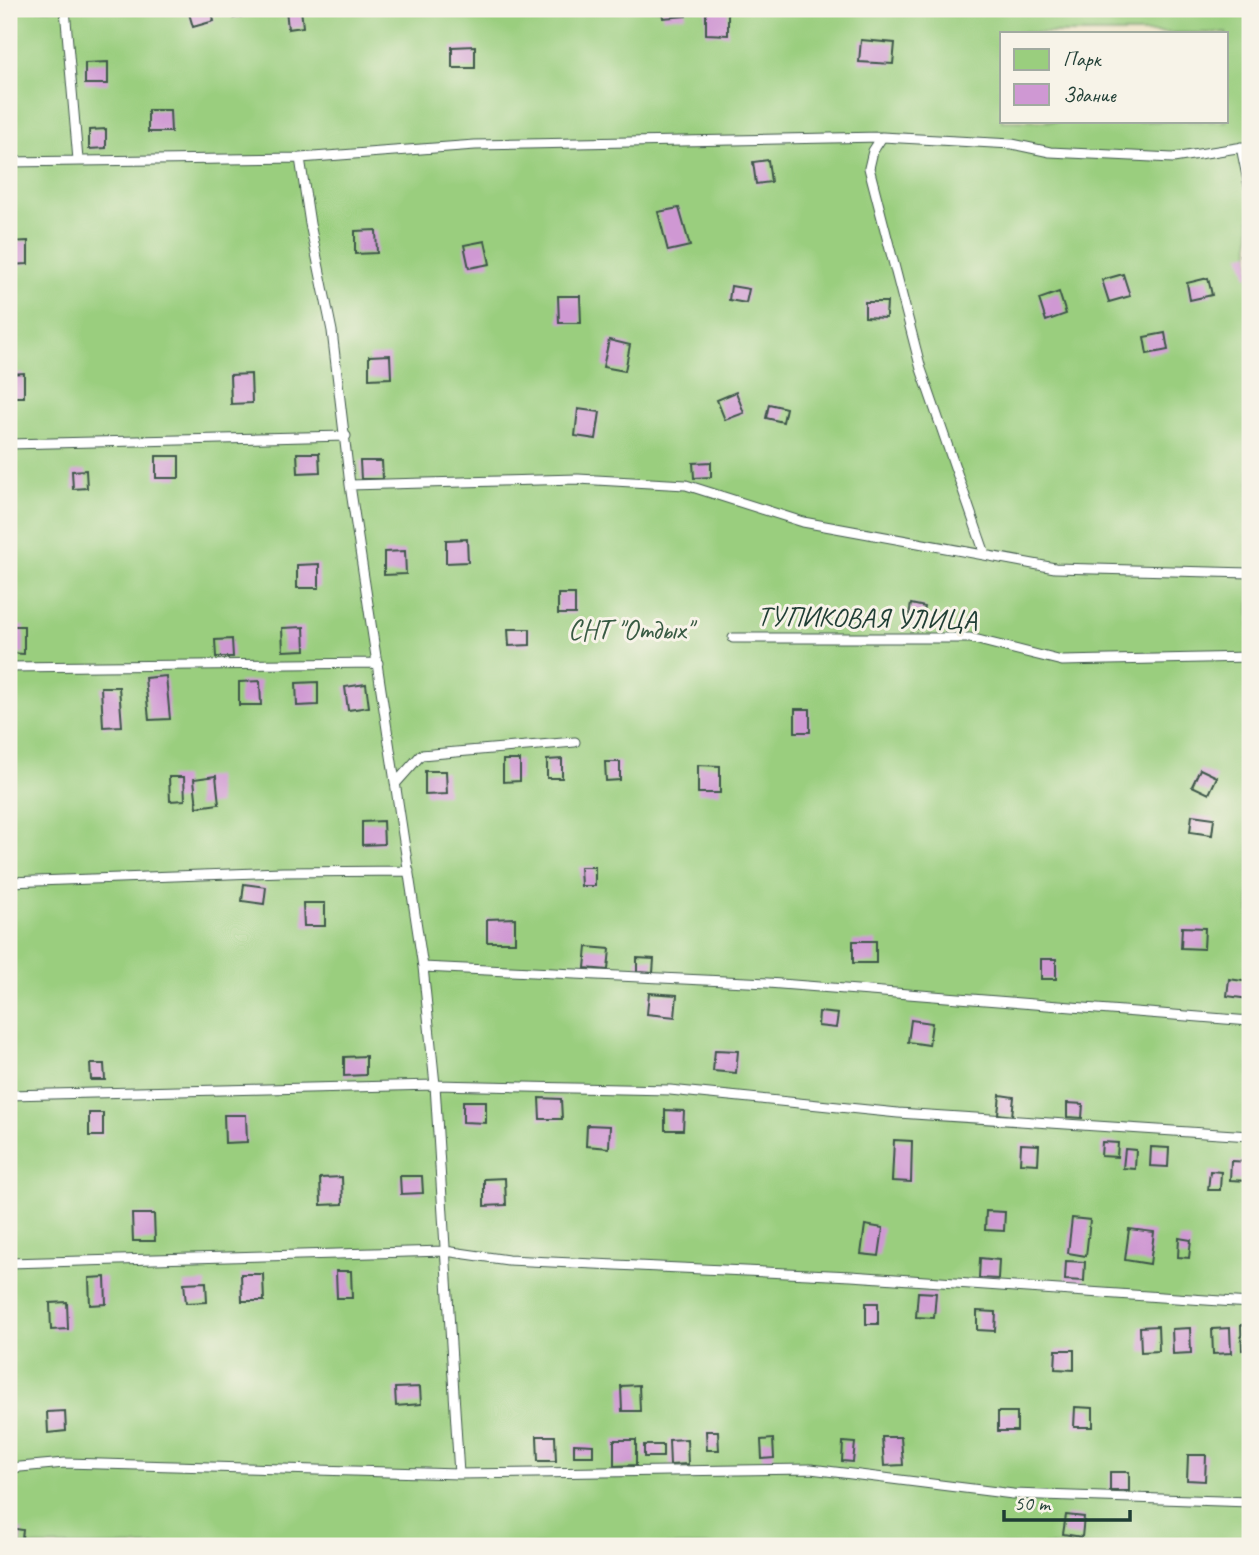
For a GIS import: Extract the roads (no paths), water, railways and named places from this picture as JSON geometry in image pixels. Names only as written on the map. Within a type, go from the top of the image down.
[{"type":"lane","points":[[65,9],[78,160]]},
{"type":"lane","points":[[9,162],[300,158],[475,145],[882,137],[1012,144],[1050,152],[1173,158],[1246,147],[1250,191]]},
{"type":"lane","points":[[882,137],[873,151],[869,168],[921,369],[985,554]]},
{"type":"lane","points":[[300,158],[310,224],[332,331],[350,485],[423,967],[435,1085],[459,1474]]},
{"type":"lane","points":[[9,444],[346,436]]},
{"type":"lane","points":[[350,485],[578,479],[686,485],[803,522],[1055,568],[1250,573]]},
{"type":"lane","name":"ТУПИКОВАЯ УЛИЦА","points":[[733,638],[970,638],[1062,661],[1250,657]]},
{"type":"lane","points":[[9,667],[378,663]]},
{"type":"lane","points":[[396,783],[421,755],[575,742]]},
{"type":"lane","points":[[9,882],[283,872],[409,871]]},
{"type":"lane","points":[[423,967],[768,983],[1250,1021]]},
{"type":"lane","points":[[9,1095],[435,1085],[670,1090],[898,1113],[1250,1136]]},
{"type":"lane","points":[[9,1263],[444,1251],[509,1260],[850,1276],[1250,1303]]},
{"type":"lane","points":[[9,1468],[65,1463],[459,1474],[811,1469],[1013,1493],[1250,1502]]},
{"type":"park label","name":"СНТ \"Отдых\"","points":[[630,629]]}]
